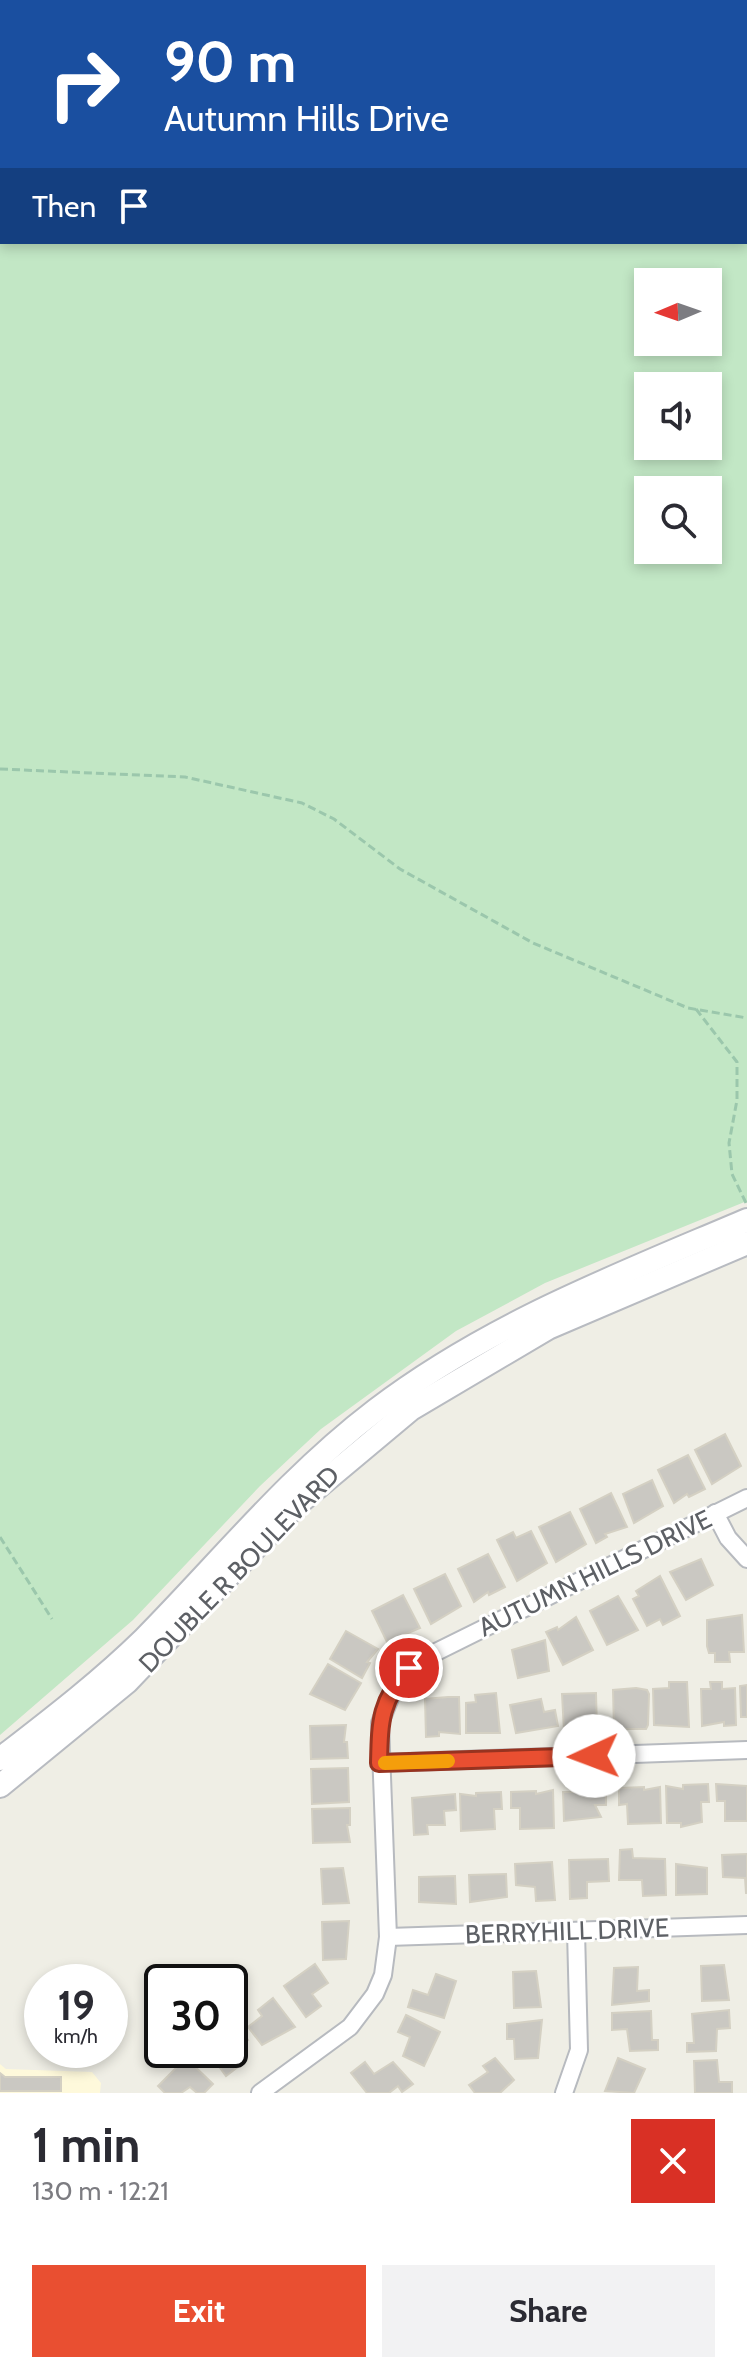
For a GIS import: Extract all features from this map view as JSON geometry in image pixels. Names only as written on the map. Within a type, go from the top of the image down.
[{"type":"main road","name":"DOUBLE R BOULEVARD","points":[[0,1759],[142,1640],[266,1506],[377,1409],[452,1358],[530,1314],[747,1220]]},
{"type":"main road","name":"DOUBLE R BOULEVARD","points":[[0,1786],[127,1682],[295,1506],[411,1409],[548,1328],[747,1243]]},
{"type":"street","name":"AUTUMN HILLS DRIVE","points":[[260,2093],[350,2027],[363,2013],[383,1975],[388,1937],[379,1763],[381,1712],[396,1683],[409,1668],[424,1658],[747,1498]]},
{"type":"street","points":[[715,1513],[728,1538],[747,1559]]},
{"type":"street","points":[[379,1763],[747,1750]]},
{"type":"street","name":"BERRYHILL DRIVE","points":[[388,1937],[747,1925]]},
{"type":"street","points":[[564,2093],[579,2050],[576,1931]]},
{"type":"path","points":[[0,769],[185,777],[302,803],[334,819],[400,869],[533,943],[634,987],[696,1009],[747,1018]]},
{"type":"path","points":[[696,1009],[737,1062],[737,1100],[729,1143],[732,1174],[747,1204]]},
{"type":"path","points":[[0,1537],[52,1619]]},
{"type":"shaded area","points":[[0,2064],[6,2069],[92,2072],[101,2083],[100,2093],[0,2093]]},
{"type":"green space","points":[[0,244],[747,244],[747,1201],[545,1283],[456,1331],[321,1429],[260,1486],[133,1620],[0,1735]]},
{"type":"building","points":[[725,1434],[741,1466],[712,1484],[695,1450]]},
{"type":"building","points":[[688,1455],[705,1489],[689,1497],[687,1494],[674,1503],[658,1470]]},
{"type":"building","points":[[652,1480],[663,1506],[634,1523],[623,1494]]},
{"type":"building","points":[[611,1493],[627,1527],[605,1534],[607,1537],[596,1543],[580,1509]]},
{"type":"building","points":[[570,1512],[586,1544],[556,1562],[539,1527]]},
{"type":"building","points":[[531,1531],[547,1563],[517,1581],[497,1540],[513,1532],[516,1538]]},
{"type":"building","points":[[488,1554],[505,1587],[489,1595],[488,1592],[474,1602],[458,1569]]},
{"type":"building","points":[[701,1559],[713,1585],[686,1600],[670,1572]]},
{"type":"building","points":[[445,1574],[461,1606],[431,1624],[414,1589]]},
{"type":"building","points":[[660,1576],[680,1616],[663,1625],[660,1619],[647,1626],[633,1599],[639,1596],[636,1591]]},
{"type":"building","points":[[403,1595],[420,1628],[387,1642],[372,1611]]},
{"type":"building","points":[[618,1596],[638,1630],[607,1645],[590,1611]]},
{"type":"building","points":[[742,1615],[744,1652],[729,1652],[730,1662],[715,1662],[715,1653],[709,1653],[707,1646],[707,1620]]},
{"type":"building","points":[[576,1617],[593,1650],[563,1665],[546,1632],[557,1627],[558,1630]]},
{"type":"building","points":[[346,1631],[378,1649],[367,1662],[370,1663],[362,1678],[330,1659]]},
{"type":"building","points":[[545,1640],[549,1671],[518,1678],[512,1650]]},
{"type":"building","points":[[328,1664],[361,1683],[345,1710],[310,1694]]},
{"type":"building","points":[[669,1682],[687,1682],[689,1727],[654,1725],[653,1689],[669,1688]]},
{"type":"building","points":[[710,1682],[722,1682],[722,1689],[735,1688],[736,1725],[724,1726],[724,1722],[702,1726],[701,1689],[711,1689]]},
{"type":"building","points":[[747,1685],[747,1717],[741,1717],[740,1686]]},
{"type":"building","points":[[613,1690],[647,1690],[649,1694],[646,1729],[614,1729]]},
{"type":"building","points":[[496,1693],[500,1733],[466,1733],[466,1703],[476,1702],[475,1695]]},
{"type":"building","points":[[596,1693],[597,1730],[580,1731],[580,1727],[564,1731],[562,1694]]},
{"type":"building","points":[[459,1697],[460,1734],[439,1732],[439,1736],[426,1737],[425,1699]]},
{"type":"building","points":[[541,1699],[544,1712],[555,1710],[558,1726],[516,1733],[510,1705]]},
{"type":"building","points":[[346,1725],[344,1742],[347,1742],[348,1758],[311,1759],[310,1726]]},
{"type":"building","points":[[348,1768],[349,1802],[312,1804],[311,1769]]},
{"type":"building","points":[[708,1784],[709,1802],[701,1802],[702,1822],[681,1827],[681,1823],[667,1823],[666,1786],[683,1789],[683,1785]]},
{"type":"building","points":[[716,1784],[747,1786],[747,1821],[725,1821],[725,1801],[717,1801]]},
{"type":"building","points":[[644,1787],[644,1790],[660,1787],[661,1823],[628,1824],[627,1804],[619,1805],[619,1788]]},
{"type":"building","points":[[581,1789],[606,1789],[606,1805],[595,1805],[601,1817],[564,1821],[563,1792],[580,1792]]},
{"type":"building","points":[[553,1790],[554,1828],[520,1829],[520,1808],[511,1808],[511,1792],[536,1791],[536,1794]]},
{"type":"building","points":[[501,1792],[502,1809],[494,1809],[495,1829],[461,1831],[460,1794],[476,1796],[476,1793]]},
{"type":"building","points":[[455,1794],[456,1810],[444,1811],[445,1825],[427,1825],[428,1834],[414,1835],[412,1798]]},
{"type":"building","points":[[350,1808],[350,1825],[347,1825],[350,1842],[313,1843],[312,1809]]},
{"type":"building","points":[[632,1849],[633,1858],[665,1859],[666,1895],[643,1896],[642,1880],[619,1880],[620,1850]]},
{"type":"building","points":[[747,1854],[746,1893],[745,1878],[723,1877],[722,1855]]},
{"type":"building","points":[[608,1859],[609,1881],[587,1882],[587,1898],[570,1899],[569,1860]]},
{"type":"building","points":[[552,1862],[555,1900],[536,1901],[535,1887],[516,1885],[515,1864]]},
{"type":"building","points":[[676,1864],[707,1868],[707,1894],[676,1895]]},
{"type":"building","points":[[343,1868],[349,1903],[323,1904],[321,1869]]},
{"type":"building","points":[[506,1874],[507,1897],[470,1902],[469,1875]]},
{"type":"building","points":[[455,1876],[456,1904],[419,1902],[419,1877]]},
{"type":"building","points":[[349,1921],[346,1959],[323,1960],[322,1922]]},
{"type":"building","points":[[315,1964],[328,1983],[312,1994],[321,2006],[306,2017],[284,1986]]},
{"type":"building","points":[[724,1965],[729,2000],[702,2001],[701,1966]]},
{"type":"building","points":[[638,1967],[637,1991],[649,1990],[649,2001],[612,2005],[614,1968]]},
{"type":"building","points":[[536,1971],[541,2007],[514,2008],[513,1972]]},
{"type":"building","points":[[436,1974],[456,1981],[444,2018],[408,2007],[413,1990],[428,1995]]},
{"type":"building","points":[[273,1998],[295,2027],[262,2045],[248,2027],[262,2016],[258,2010]]},
{"type":"building","points":[[729,2010],[730,2028],[717,2029],[716,2051],[687,2052],[687,2043],[694,2043],[692,2014]]},
{"type":"building","points":[[651,2011],[652,2040],[658,2040],[658,2050],[630,2051],[627,2029],[612,2030],[612,2013]]},
{"type":"building","points":[[406,2015],[440,2032],[424,2066],[403,2056],[410,2037],[398,2032]]},
{"type":"building","points":[[542,2020],[538,2058],[515,2059],[514,2039],[507,2039],[507,2024]]},
{"type":"building","points":[[495,2058],[514,2080],[500,2093],[475,2093],[469,2085],[488,2072],[483,2066]]},
{"type":"building","points":[[618,2058],[645,2069],[634,2093],[605,2091]]},
{"type":"building","points":[[717,2060],[719,2082],[732,2082],[732,2093],[695,2093],[694,2061]]},
{"type":"building","points":[[365,2062],[374,2074],[393,2062],[413,2084],[402,2092],[398,2086],[389,2093],[367,2093],[351,2073]]},
{"type":"building","points":[[176,2068],[196,2068],[213,2084],[204,2093],[197,2093],[190,2087],[181,2093],[165,2093],[158,2086]]},
{"type":"building","points":[[220,2068],[236,2068],[226,2076]]},
{"type":"building","points":[[0,2073],[5,2077],[61,2077],[61,2091],[0,2091]]},
{"type":"slow traffic","points":[[385,1763],[448,1761]]},
{"type":"route","points":[[409,1668],[396,1683],[381,1712],[379,1763],[594,1756]]}]
